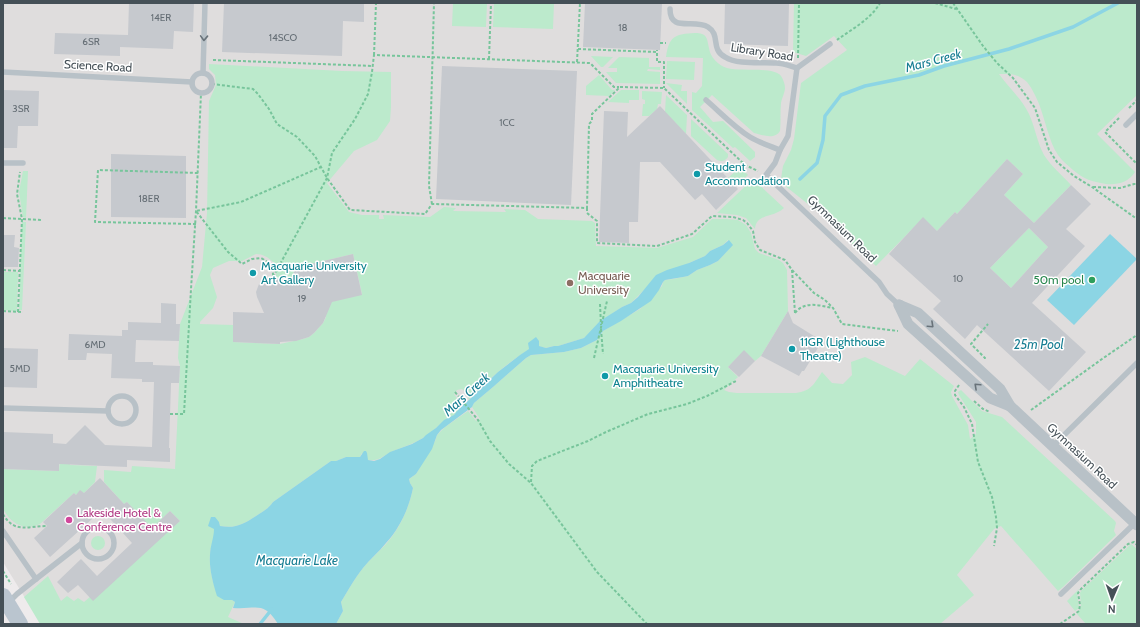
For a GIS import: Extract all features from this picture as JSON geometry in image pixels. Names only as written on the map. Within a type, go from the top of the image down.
[{"type":"street","name":"Gymnasium Road","points":[[899,305],[918,313],[1000,389],[1010,406],[1136,524]]},
{"type":"street","points":[[5,600],[20,624]]},
{"type":"lane","points":[[203,73],[205,3]]},
{"type":"lane","name":"Library Road","points":[[670,9],[670,15],[673,20],[680,24],[695,23],[709,27],[714,32],[716,47],[719,53],[724,57],[731,60],[778,63],[797,68],[788,136],[775,163],[766,174]]},
{"type":"lane","points":[[797,68],[830,44]]},
{"type":"lane","name":"Science Road","points":[[3,72],[192,82]]},
{"type":"lane","points":[[203,73],[210,78],[212,84],[210,90],[201,93],[194,88],[192,82],[194,77],[203,73]]},
{"type":"lane","points":[[706,100],[750,137],[780,150]]},
{"type":"lane","points":[[1126,125],[1137,114]]},
{"type":"lane","points":[[3,163],[21,163]]},
{"type":"lane","name":"Gymnasium Road","points":[[766,174],[866,269],[879,282],[887,294],[899,305]]},
{"type":"lane","points":[[1053,446],[1137,363]]},
{"type":"lane","points":[[119,396],[132,399],[137,408],[131,421],[121,424],[112,420],[108,411],[108,406],[111,401],[119,396]]},
{"type":"lane","points":[[3,408],[108,411]]},
{"type":"lane","points":[[1061,594],[1136,524]]},
{"type":"lane","points":[[5,600],[17,594],[82,543],[86,533],[95,527],[106,529],[110,533],[114,542],[111,552],[103,558],[93,558],[85,552],[82,543]]},
{"type":"lane","points":[[3,530],[36,579]]},
{"type":"path","points":[[196,211],[228,252],[242,264],[252,259],[261,258],[273,268],[273,277],[327,178],[332,153],[355,118],[368,94],[374,55],[376,3]]},
{"type":"path","points":[[212,84],[253,90],[258,94],[269,109],[277,124],[297,137],[315,156],[327,178],[350,210],[425,214],[432,204],[429,186],[434,3]]},
{"type":"path","points":[[489,59],[491,3]]},
{"type":"path","points":[[577,62],[580,3]]},
{"type":"path","points":[[797,68],[799,3]]},
{"type":"path","points":[[830,44],[871,15],[880,3]]},
{"type":"path","points":[[935,3],[957,9]]},
{"type":"path","points":[[953,3],[983,46],[997,63],[1013,78],[1035,108],[1049,150],[1056,162],[1074,176],[1137,218]]},
{"type":"path","points":[[660,43],[666,43]]},
{"type":"path","points":[[578,49],[657,51],[657,62],[664,62],[664,88]]},
{"type":"path","points":[[374,55],[590,63],[614,87],[664,88],[745,165],[766,174]]},
{"type":"path","points":[[203,60],[373,66]]},
{"type":"path","points":[[620,87],[592,114],[592,121],[590,124],[587,213],[597,221],[597,243],[657,246],[692,234],[712,216],[728,216],[739,219],[747,223],[751,228],[755,242],[760,250],[785,260],[792,270],[814,293],[826,300],[833,308],[842,324],[903,332]]},
{"type":"path","points":[[170,414],[184,414],[196,224],[201,93]]},
{"type":"path","points":[[1105,132],[1137,164]]},
{"type":"path","points":[[18,312],[22,219],[18,194],[21,163]]},
{"type":"path","points":[[196,211],[241,202],[321,167]]},
{"type":"path","points":[[196,224],[95,222],[98,170],[198,173]]},
{"type":"path","points":[[1092,187],[1120,188],[1137,184]]},
{"type":"path","points":[[432,204],[587,208]]},
{"type":"path","points":[[3,218],[41,220]]},
{"type":"path","points":[[3,270],[20,271]]},
{"type":"path","points":[[792,270],[795,313],[803,306],[812,305],[833,308]]},
{"type":"path","points":[[594,358],[607,301]]},
{"type":"path","points":[[600,304],[603,354]]},
{"type":"path","points":[[3,312],[23,312]]},
{"type":"path","points":[[1024,418],[1028,412],[1137,335]]},
{"type":"path","points":[[531,483],[532,466],[537,461],[588,441],[648,414],[687,404],[707,396],[736,381]]},
{"type":"path","points":[[959,385],[956,387],[956,395],[964,407],[972,424],[978,462],[992,497],[997,528],[994,546]]},
{"type":"path","points":[[455,392],[478,420],[490,442],[509,464],[531,483],[598,572],[647,624]]},
{"type":"path","points":[[3,514],[12,524],[19,527],[28,528],[47,526]]},
{"type":"path","points":[[1060,624],[1078,611],[1080,605],[1078,593],[1081,589],[1128,544],[1134,542],[1137,545]]},
{"type":"shaded area","name":"Macquarie University","points":[[3,3],[1137,3],[1137,624],[41,624],[3,562]]},
{"type":"green space","points":[[453,3],[487,3],[486,27],[452,26]]},
{"type":"green space","points":[[494,3],[554,3],[553,29],[493,27]]},
{"type":"green space","points":[[794,3],[1137,3],[1137,95],[1097,134],[1135,172],[1126,180],[1119,183],[1110,184],[1092,181],[1077,173],[1061,159],[1055,150],[1039,104],[1027,82],[1010,74],[999,74],[1026,109],[1044,155],[1053,167],[1071,185],[1034,223],[1004,195],[1023,174],[1007,159],[957,214],[955,212],[937,231],[923,218],[876,266],[818,212],[784,185],[781,180],[783,166],[791,150],[794,139],[801,83],[847,50],[834,36],[806,56],[793,52]]},
{"type":"green space","points":[[695,33],[702,34],[706,37],[713,57],[724,67],[732,69],[771,71],[781,76],[783,80],[785,91],[781,103],[780,131],[778,134],[772,136],[764,136],[754,133],[712,95],[700,107],[713,122],[723,121],[755,152],[755,157],[750,161],[735,147],[733,148],[692,110],[692,92],[696,93],[702,86],[703,58],[666,57],[671,40],[678,35]]},
{"type":"green space","points":[[591,56],[613,57],[603,67],[601,67]]},
{"type":"green space","points":[[619,57],[649,58],[649,67],[660,67],[660,70],[648,69],[647,71],[660,72],[660,84],[616,83],[606,72],[617,72],[617,68],[608,68]]},
{"type":"green space","points":[[667,61],[695,62],[694,80],[666,79]]},
{"type":"green space","points":[[209,64],[391,72],[390,121],[377,140],[354,151],[327,183],[349,212],[362,215],[379,215],[379,219],[384,219],[383,215],[430,217],[444,207],[456,208],[453,211],[506,212],[504,209],[525,210],[538,219],[592,221],[595,223],[596,246],[657,248],[693,237],[712,219],[738,220],[746,225],[751,233],[755,249],[759,253],[779,260],[783,263],[787,270],[788,311],[761,356],[755,361],[744,351],[728,367],[738,377],[724,390],[737,393],[796,393],[809,389],[822,372],[832,383],[843,384],[852,375],[851,362],[865,357],[905,376],[920,359],[954,386],[951,392],[952,396],[968,425],[970,439],[976,434],[976,422],[959,395],[958,392],[961,390],[982,411],[1002,417],[1115,521],[1114,531],[1116,535],[1058,591],[1001,526],[994,529],[957,575],[974,595],[940,624],[336,624],[343,611],[341,602],[354,581],[366,565],[391,538],[400,525],[413,488],[409,479],[416,474],[437,435],[445,427],[468,411],[476,421],[480,419],[472,407],[474,403],[526,358],[531,355],[564,352],[581,348],[597,340],[603,331],[640,309],[662,286],[665,280],[688,276],[697,270],[718,261],[729,249],[728,240],[723,245],[710,251],[705,256],[689,263],[645,289],[631,303],[613,313],[584,338],[546,348],[538,345],[519,356],[501,370],[469,400],[466,392],[462,389],[457,390],[454,394],[462,405],[452,417],[444,421],[420,440],[375,460],[368,460],[362,453],[360,457],[346,457],[336,461],[331,461],[245,523],[226,527],[220,526],[219,522],[215,529],[210,553],[210,565],[214,586],[218,596],[235,602],[228,617],[244,624],[40,624],[24,597],[48,576],[61,601],[67,596],[74,601],[78,598],[84,602],[180,521],[170,511],[142,538],[141,517],[127,502],[124,504],[104,482],[104,470],[131,472],[132,466],[175,469],[180,366],[178,358],[180,324],[202,267],[207,213],[209,101],[216,85],[215,75],[209,69]],"holes":[[[256,254],[267,257],[276,265],[276,278],[282,280],[286,285],[293,282],[294,268],[353,254],[362,294],[303,309],[326,317],[323,323],[309,337],[280,344],[233,342],[233,325],[200,324],[200,322],[213,308],[217,297],[210,275],[213,268],[229,261],[242,261]]]},
{"type":"green space","points":[[599,75],[612,90],[615,90],[609,96],[586,95],[586,86]]},
{"type":"green space","points":[[666,83],[682,85],[681,91],[687,91],[687,104]]},
{"type":"green space","points":[[621,90],[639,90],[639,100],[629,100],[629,103],[608,102]]},
{"type":"green space","points":[[642,91],[662,92],[661,104],[658,104],[657,109],[649,116],[642,116],[643,104],[645,104],[645,100],[642,99]]},
{"type":"green space","points":[[666,95],[687,115],[686,134],[665,112]]},
{"type":"green space","points":[[691,119],[728,154],[726,159],[722,161],[717,160],[691,136]]},
{"type":"green space","points":[[740,167],[748,175],[735,186],[728,178]]},
{"type":"green space","points":[[23,171],[28,171],[26,218],[23,217],[19,192]]},
{"type":"green space","points":[[753,179],[784,208],[775,214],[764,217],[758,221],[755,229],[746,218],[737,215],[717,213]]},
{"type":"green space","points":[[22,222],[26,222],[22,310],[19,310]]},
{"type":"green space","points":[[1029,228],[1048,247],[1011,288],[990,268]]},
{"type":"green space","points":[[3,272],[18,272],[17,311],[3,310]]},
{"type":"green space","points":[[60,459],[70,459],[70,465],[97,466],[95,482],[84,493],[80,491],[76,495],[74,493],[40,524],[26,527],[10,519],[3,509],[3,469],[59,471]]},
{"type":"green space","points":[[98,536],[103,538],[105,543],[103,548],[98,550],[93,548],[91,543],[93,538]]},
{"type":"green space","points":[[1131,544],[1137,549],[1137,624],[1086,624],[1077,614],[1081,607],[1081,591]]},
{"type":"green space","points":[[1079,589],[1077,594],[1079,608],[1075,611],[1067,601]]},
{"type":"water","name":"50m pool","points":[[1110,234],[1137,259],[1074,325],[1047,300]]},
{"type":"water","name":"Macquarie Lake","points":[[729,240],[733,245],[718,261],[697,270],[688,276],[665,280],[651,301],[603,331],[597,340],[581,348],[564,352],[531,355],[526,358],[474,403],[472,407],[441,430],[437,435],[432,449],[416,474],[409,479],[413,488],[409,503],[400,524],[354,581],[341,602],[343,611],[336,624],[278,624],[268,612],[263,609],[233,608],[235,602],[232,600],[224,600],[217,596],[210,565],[210,552],[214,529],[208,526],[211,517],[215,517],[220,526],[236,526],[265,510],[273,502],[331,461],[336,461],[346,457],[360,457],[364,451],[366,451],[368,460],[374,461],[390,452],[412,444],[423,438],[444,420],[454,415],[462,405],[498,372],[529,349],[528,343],[536,337],[539,341],[539,346],[546,348],[584,338],[600,321],[631,303],[638,297],[656,275],[705,256],[710,251],[723,245]]},
{"type":"building","points":[[129,3],[194,3],[193,32],[174,31],[173,49],[120,47],[120,56],[54,54],[55,33],[128,35]]},
{"type":"building","points":[[224,3],[364,3],[364,22],[343,21],[342,56],[222,52]]},
{"type":"building","points":[[585,3],[662,3],[660,50],[583,47]]},
{"type":"building","points":[[725,3],[789,3],[788,46],[724,44]]},
{"type":"building","points":[[442,66],[577,71],[571,205],[436,199]]},
{"type":"building","points":[[3,90],[39,91],[38,126],[18,126],[17,148],[3,148]]},
{"type":"building","name":"Student Accommodation","points":[[660,106],[738,189],[716,210],[702,194],[695,200],[660,162],[640,162],[638,222],[629,222],[629,243],[599,242],[604,111],[628,112],[627,137]]},
{"type":"building","points":[[111,154],[186,156],[186,218],[111,217]]},
{"type":"building","points":[[1007,159],[1023,174],[1004,195],[1034,223],[1071,185],[1091,204],[1066,229],[1085,246],[1032,303],[1086,352],[1049,391],[977,325],[965,339],[933,309],[941,301],[889,254],[923,217],[937,231],[955,212],[957,214]],"holes":[[[1029,228],[1048,247],[1011,288],[990,268]]]},
{"type":"building","points":[[3,235],[15,235],[14,247],[19,248],[18,267],[3,267]]},
{"type":"building","points":[[353,254],[362,295],[332,302],[323,323],[309,337],[296,341],[280,342],[280,344],[233,342],[233,312],[264,313],[256,292],[262,280],[268,277],[275,277],[293,286],[294,268]]},
{"type":"building","points":[[161,303],[176,304],[176,324],[180,324],[179,341],[136,340],[135,362],[153,362],[153,365],[180,366],[179,383],[171,383],[170,462],[127,460],[127,467],[59,464],[59,471],[3,469],[3,432],[53,434],[53,443],[66,444],[85,425],[105,445],[152,447],[154,382],[142,382],[142,379],[111,378],[112,354],[87,353],[86,360],[68,360],[69,334],[122,336],[122,330],[128,330],[128,322],[161,323]]},
{"type":"building","name":"11GR (Lighthouse Theatre)","points":[[788,311],[793,323],[822,341],[804,371],[802,371],[799,376],[761,356]]},
{"type":"building","points":[[3,348],[38,349],[37,388],[3,387]]},
{"type":"building","points":[[744,350],[755,361],[739,377],[728,367]]},
{"type":"building","points":[[100,478],[124,504],[127,502],[152,528],[170,511],[180,521],[93,601],[78,585],[68,593],[57,582],[81,559],[97,576],[132,543],[102,510],[50,557],[34,538],[47,526],[43,522],[74,493],[76,495],[80,490],[84,493]]},
{"type":"waterway","name":"Mars Creek","points":[[800,179],[817,163],[823,140],[825,116],[841,95],[865,86],[919,75],[944,66],[1009,49],[1073,27],[1118,3]]},
{"type":"waterway","name":"Mars Creek","points":[[260,624],[272,609]]},
{"type":"place","name":"Student Accommodation","points":[[697,174]]},
{"type":"place","name":"Macquarie University Art Gallery","points":[[253,273]]},
{"type":"place","name":"50m pool","points":[[1092,280]]},
{"type":"place","name":"Macquarie University","points":[[570,283]]},
{"type":"place","name":"11GR (Lighthouse Theatre)","points":[[792,349]]},
{"type":"place","name":"Macquarie University Amphitheatre","points":[[605,376]]},
{"type":"place","name":"Lakeside Hotel & Conference Centre","points":[[69,520]]},
{"type":"water label","name":"25m Pool","points":[[1039,344]]}]
